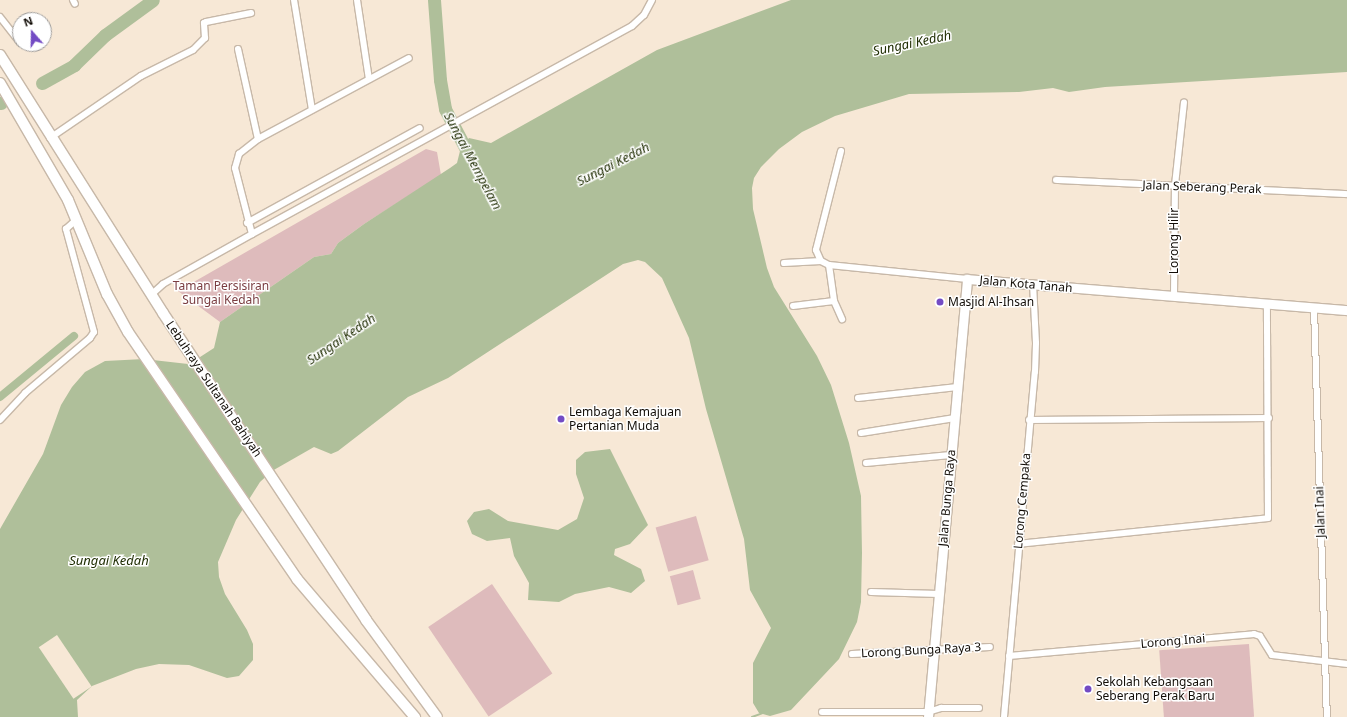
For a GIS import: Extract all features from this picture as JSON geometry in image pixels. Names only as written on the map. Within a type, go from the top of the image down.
[{"type":"main road","name":"Lebuhraya Sultanah Bahiyah","points":[[0,55],[50,138],[163,313],[406,679],[437,717]]},
{"type":"main road","points":[[0,84],[77,219],[107,294],[128,332],[297,579],[415,717]]},
{"type":"street","points":[[294,0],[312,110]]},
{"type":"street","points":[[357,0],[369,79]]},
{"type":"street","points":[[152,294],[163,284],[252,234],[632,26],[644,14],[652,0]]},
{"type":"street","points":[[50,138],[141,76],[193,50],[205,38],[204,23],[251,13]]},
{"type":"street","points":[[0,17],[12,33]]},
{"type":"street","points":[[238,49],[258,139]]},
{"type":"street","points":[[252,234],[247,223],[235,168],[236,161],[245,147],[409,58]]},
{"type":"street","name":"Lorong Hilir","points":[[1174,296],[1175,185],[1184,102]]},
{"type":"street","points":[[247,223],[420,128]]},
{"type":"street","points":[[784,263],[821,261],[816,250],[841,151]]},
{"type":"street","name":"Jalan Seberang Perak","points":[[1056,180],[1347,194]]},
{"type":"street","points":[[0,420],[25,393],[90,338],[94,332],[66,229],[77,219]]},
{"type":"street","name":"Jalan Kota Tanah","points":[[821,261],[829,265],[967,279],[1347,310]]},
{"type":"street","points":[[829,265],[834,301],[842,319]]},
{"type":"street","name":"Jalan Bunga Raya","points":[[928,715],[967,279]]},
{"type":"street","name":"Lorong Cempaka","points":[[1004,717],[1036,343],[1033,284]]},
{"type":"street","points":[[793,306],[834,301]]},
{"type":"street","points":[[1018,544],[1266,519],[1270,514],[1267,304]]},
{"type":"street","name":"Jalan Inai","points":[[1314,308],[1327,717]]},
{"type":"street","points":[[858,398],[957,386]]},
{"type":"street","points":[[861,433],[954,418]]},
{"type":"street","points":[[1029,420],[1269,418]]},
{"type":"street","points":[[866,463],[951,455]]},
{"type":"street","points":[[871,592],[939,594]]},
{"type":"street","name":"Lorong Inai","points":[[1009,656],[1254,634],[1260,636],[1272,655],[1325,663],[1347,664]]},
{"type":"street","name":"Lorong Bunga Raya 3","points":[[852,654],[990,647]]},
{"type":"street","points":[[822,712],[928,715],[941,708],[979,708]]},
{"type":"green space","name":"Taman Persisiran Sungai Kedah","points":[[426,149],[437,152],[441,175],[364,224],[338,243],[331,254],[314,257],[220,322],[178,291]]},
{"type":"green space","points":[[696,516],[709,560],[668,572],[656,528]]},
{"type":"green space","points":[[693,570],[701,599],[678,605],[670,576]]},
{"type":"green space","points":[[492,584],[552,674],[489,717],[428,627]]},
{"type":"green space","points":[[1249,644],[1254,717],[1164,717],[1159,650]]},
{"type":"water","name":"Sungai Kedah","points":[[791,0],[1347,0],[1347,72],[1105,87],[1069,92],[1053,88],[1019,92],[909,94],[835,116],[802,132],[779,149],[761,167],[754,178],[752,188],[753,209],[767,268],[774,287],[817,356],[831,385],[849,443],[861,496],[861,602],[857,622],[839,659],[791,710],[770,716],[759,713],[753,703],[753,663],[771,628],[750,590],[744,539],[706,409],[689,338],[662,278],[645,262],[638,260],[623,264],[448,378],[408,397],[338,451],[331,454],[314,447],[272,471],[260,482],[236,520],[218,562],[219,577],[225,594],[247,630],[253,644],[253,660],[239,676],[227,678],[189,665],[159,664],[136,669],[92,686],[77,700],[78,717],[0,717],[0,529],[43,454],[61,405],[72,387],[85,372],[105,361],[144,359],[188,364],[214,348],[220,322],[314,257],[331,254],[338,243],[364,224],[457,163],[461,147],[469,138],[491,143],[657,50]]},
{"type":"water","points":[[610,449],[648,525],[630,544],[615,549],[614,555],[641,569],[645,581],[631,593],[609,587],[575,594],[559,602],[528,600],[529,583],[514,556],[510,538],[487,541],[472,534],[467,521],[474,512],[489,509],[508,521],[558,530],[577,519],[584,498],[576,474],[576,460],[585,452]]},
{"type":"pier","points":[[57,635],[92,686],[73,699],[39,647]]},
{"type":"waterway","name":"Sungai Mempelam","points":[[42,83],[74,65],[105,35],[153,0]]},
{"type":"waterway","name":"Sungai Mempelam","points":[[434,0],[440,80],[445,109],[471,159]]},
{"type":"waterway","points":[[0,397],[74,336]]},
{"type":"waterway","points":[[752,717],[763,713]]},
{"type":"place","name":"Masjid Al-Ihsan","points":[[940,302]]},
{"type":"place","name":"Lembaga Kemajuan Pertanian Muda","points":[[561,419]]},
{"type":"place","name":"Sekolah Kebangsaan Seberang Perak Baru","points":[[1088,689]]}]
